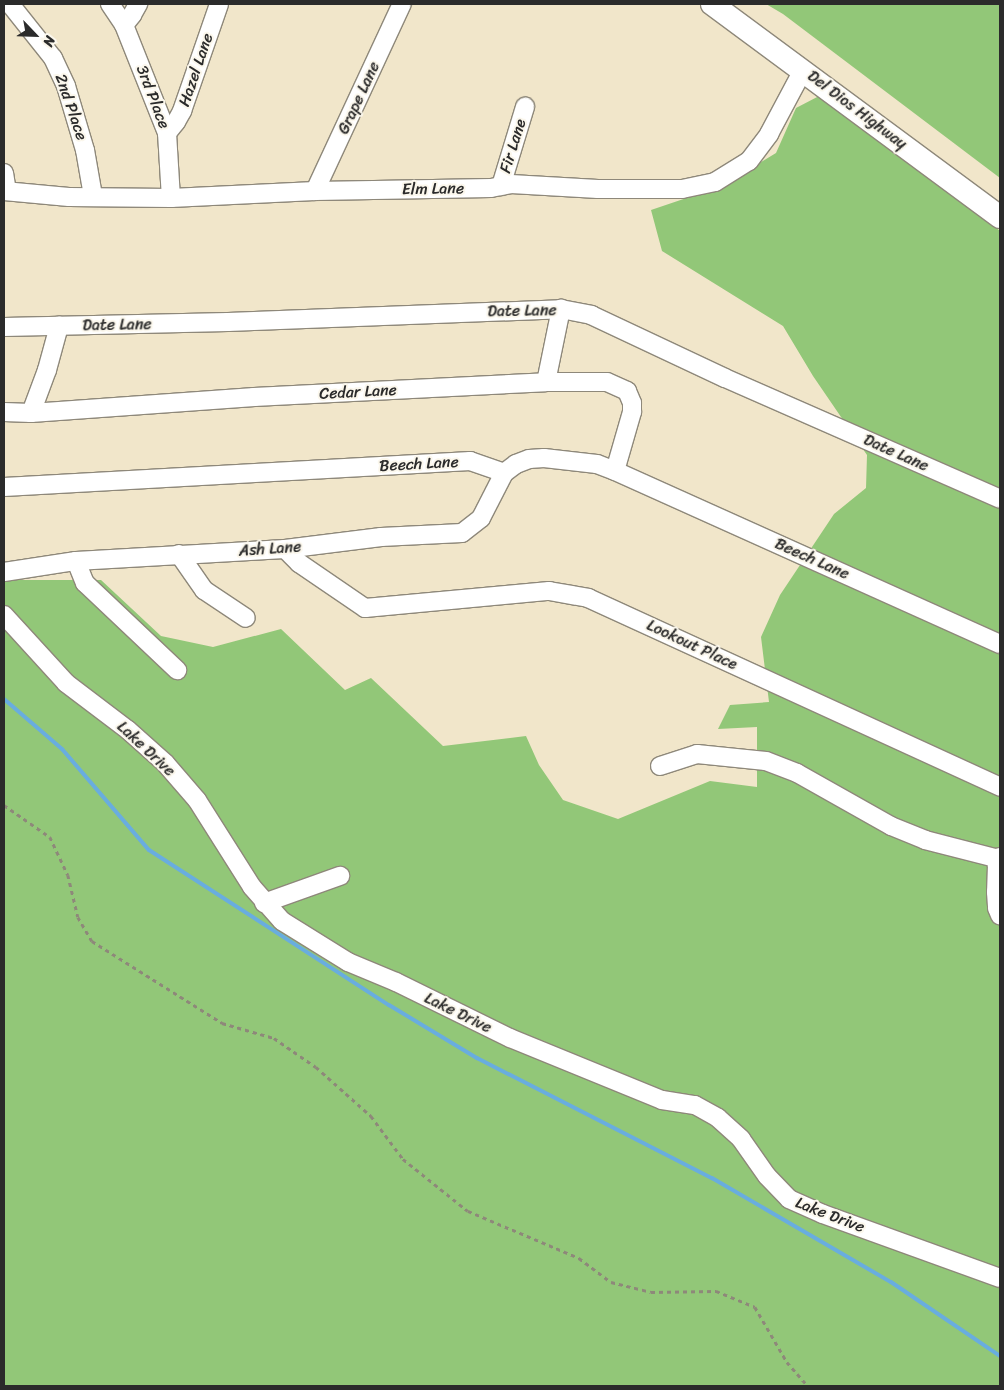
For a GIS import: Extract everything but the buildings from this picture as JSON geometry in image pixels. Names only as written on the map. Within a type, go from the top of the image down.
[{"type":"main road","name":"Del Dios Highway","points":[[712,4],[1000,217]]},
{"type":"street","name":"2nd Place","points":[[10,4],[52,58],[66,86],[85,150],[93,196]]},
{"type":"street","name":"3rd Place","points":[[110,4],[124,24],[167,133],[171,198]]},
{"type":"street","points":[[124,24],[138,4]]},
{"type":"street","name":"Hazel Lane","points":[[167,133],[176,122],[182,110],[219,4]]},
{"type":"street","name":"Grape Lane","points":[[315,191],[360,99],[402,4]]},
{"type":"street","name":"Elm Lane","points":[[5,185],[69,197],[171,198],[315,191],[501,186],[511,184],[598,190],[682,189],[714,182],[749,161],[769,134],[803,70]]},
{"type":"street","name":"Fir Lane","points":[[501,186],[525,107]]},
{"type":"street","points":[[546,382],[561,310]]},
{"type":"street","name":"Date Lane","points":[[4,328],[561,310],[591,316],[725,378],[1000,499]]},
{"type":"street","points":[[31,413],[47,370],[59,326]]},
{"type":"street","name":"Cedar Lane","points":[[4,412],[31,413],[254,397],[546,382],[607,382],[627,391],[632,403],[632,412],[615,471]]},
{"type":"street","name":"Beech Lane","points":[[4,487],[470,461],[504,473],[522,462],[544,458],[597,464],[1000,644]]},
{"type":"street","name":"Ash Lane","points":[[4,572],[76,561],[285,549],[382,537],[462,533],[481,518],[504,473]]},
{"type":"street","name":"Lookout Place","points":[[285,549],[306,569],[365,608],[549,591],[588,598],[1000,787]]},
{"type":"street","points":[[179,554],[204,590],[246,618]]},
{"type":"street","points":[[76,561],[85,583],[177,670]]},
{"type":"street","name":"Lake Drive","points":[[4,615],[66,683],[128,730],[165,763],[197,800],[252,887],[264,903],[282,921],[348,962],[396,982],[510,1038],[662,1100],[695,1105],[718,1118],[741,1139],[766,1176],[789,1199],[822,1214],[1000,1278]]},
{"type":"street","points":[[660,766],[697,754],[766,761],[797,773],[891,826],[924,840],[999,860],[997,908],[1000,915]]},
{"type":"street","points":[[264,903],[340,876]]},
{"type":"path","points":[[4,805],[50,837],[68,875],[78,917],[92,941],[222,1023],[274,1038],[316,1067],[371,1116],[403,1159],[468,1211],[579,1258],[611,1282],[651,1292],[716,1291],[755,1307],[787,1362],[808,1386]]},
{"type":"green space","points":[[766,4],[1000,4],[1000,178],[783,14]]},
{"type":"green space","points":[[821,95],[979,213],[1000,231],[1000,1386],[4,1386],[4,580],[101,580],[161,636],[213,647],[281,629],[345,690],[371,678],[443,746],[526,736],[539,765],[563,800],[618,819],[710,781],[757,787],[757,727],[718,729],[730,705],[769,702],[761,637],[780,595],[834,514],[866,488],[867,455],[813,376],[783,326],[662,251],[651,210],[722,186],[776,153],[796,108]]},
{"type":"waterway","points":[[4,699],[62,749],[149,850],[389,1005],[477,1058],[712,1178],[891,1282],[1000,1356]]}]
